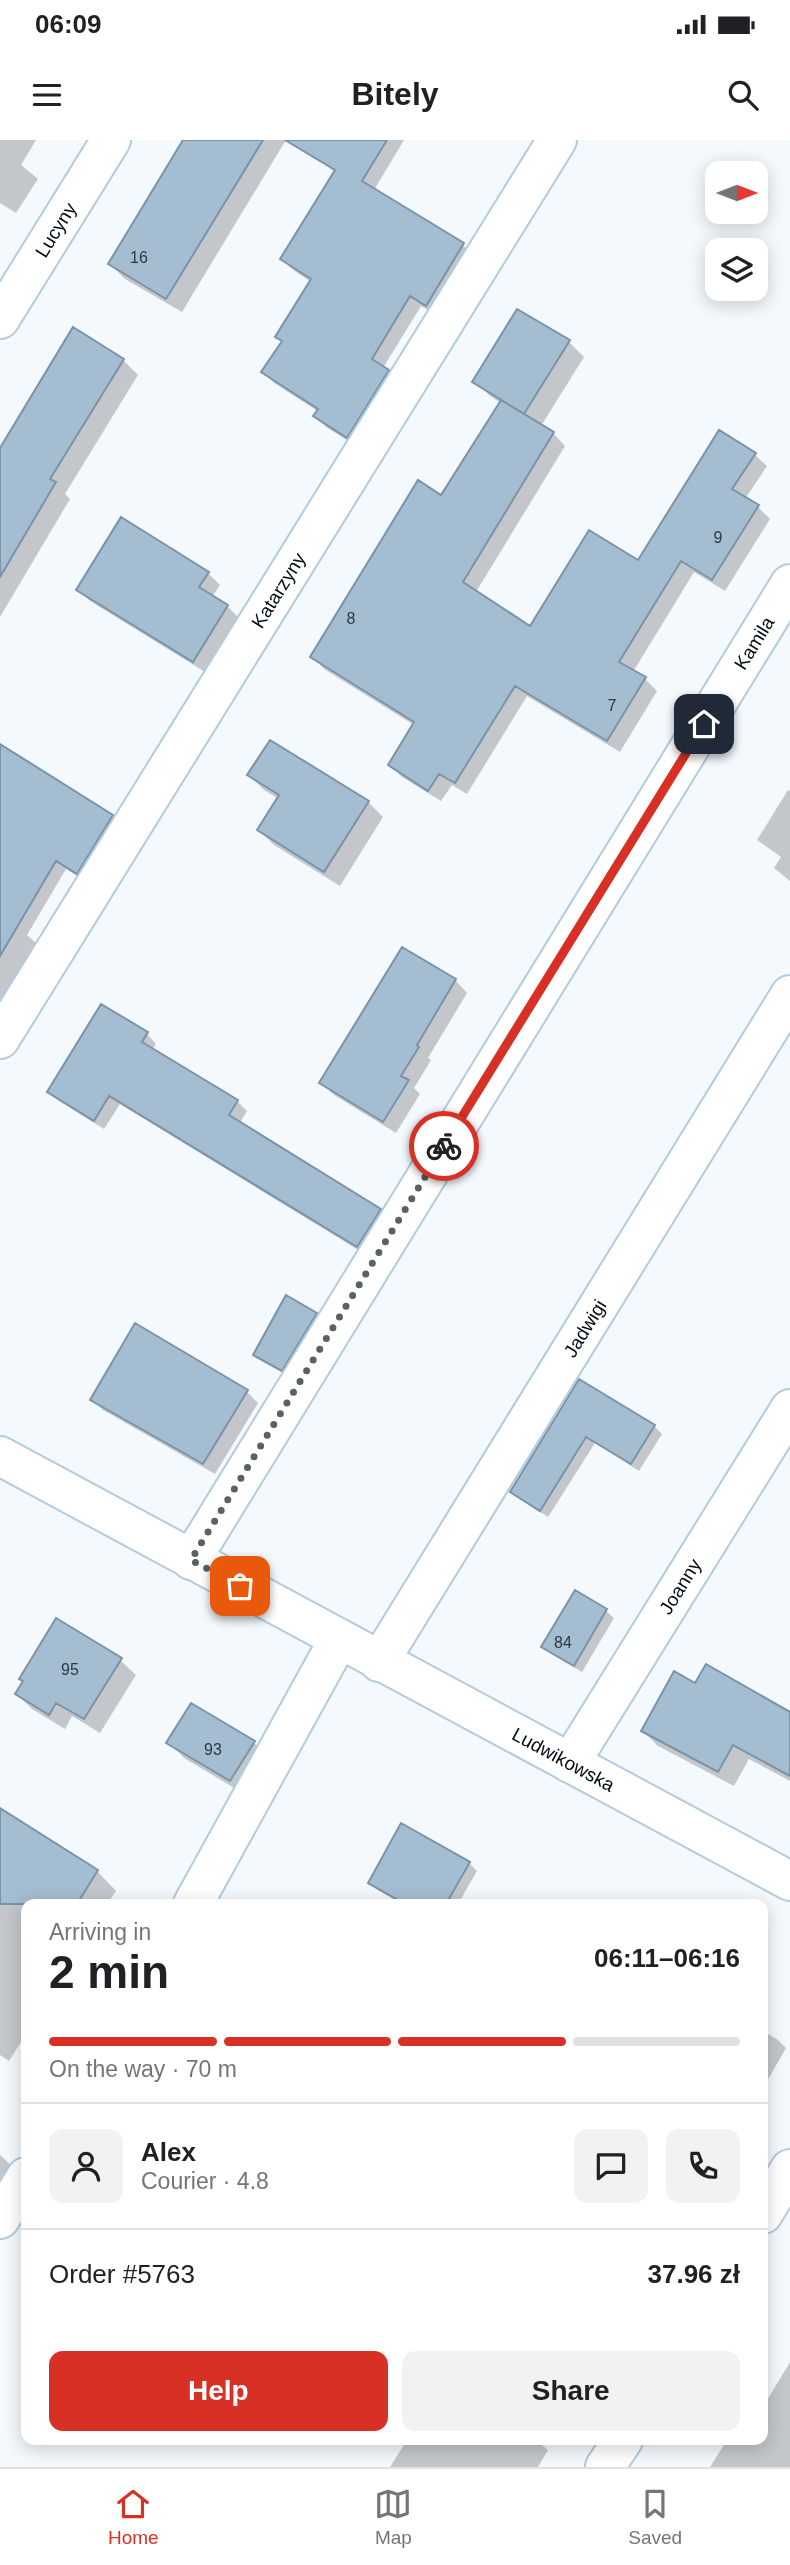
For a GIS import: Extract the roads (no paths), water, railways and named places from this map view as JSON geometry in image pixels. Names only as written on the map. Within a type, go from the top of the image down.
[{"type":"street","name":"Lucyny","points":[[0,319],[111,140]]},
{"type":"street","name":"Katarzyny","points":[[0,1039],[557,140]]},
{"type":"street","name":"Kamila","points":[[191,1560],[790,584]]},
{"type":"street","name":"Jadwigi","points":[[379,1662],[790,995]]},
{"type":"street","name":"Joanny","points":[[570,1763],[790,1409]]},
{"type":"street","name":"Ludwikowska","points":[[0,1456],[790,1881]]},
{"type":"street","points":[[196,1899],[339,1639]]},
{"type":"street","points":[[768,2206],[790,2169]]},
{"type":"street","points":[[0,2219],[21,2184]]},
{"type":"street","points":[[605,2467],[620,2445]]}]
